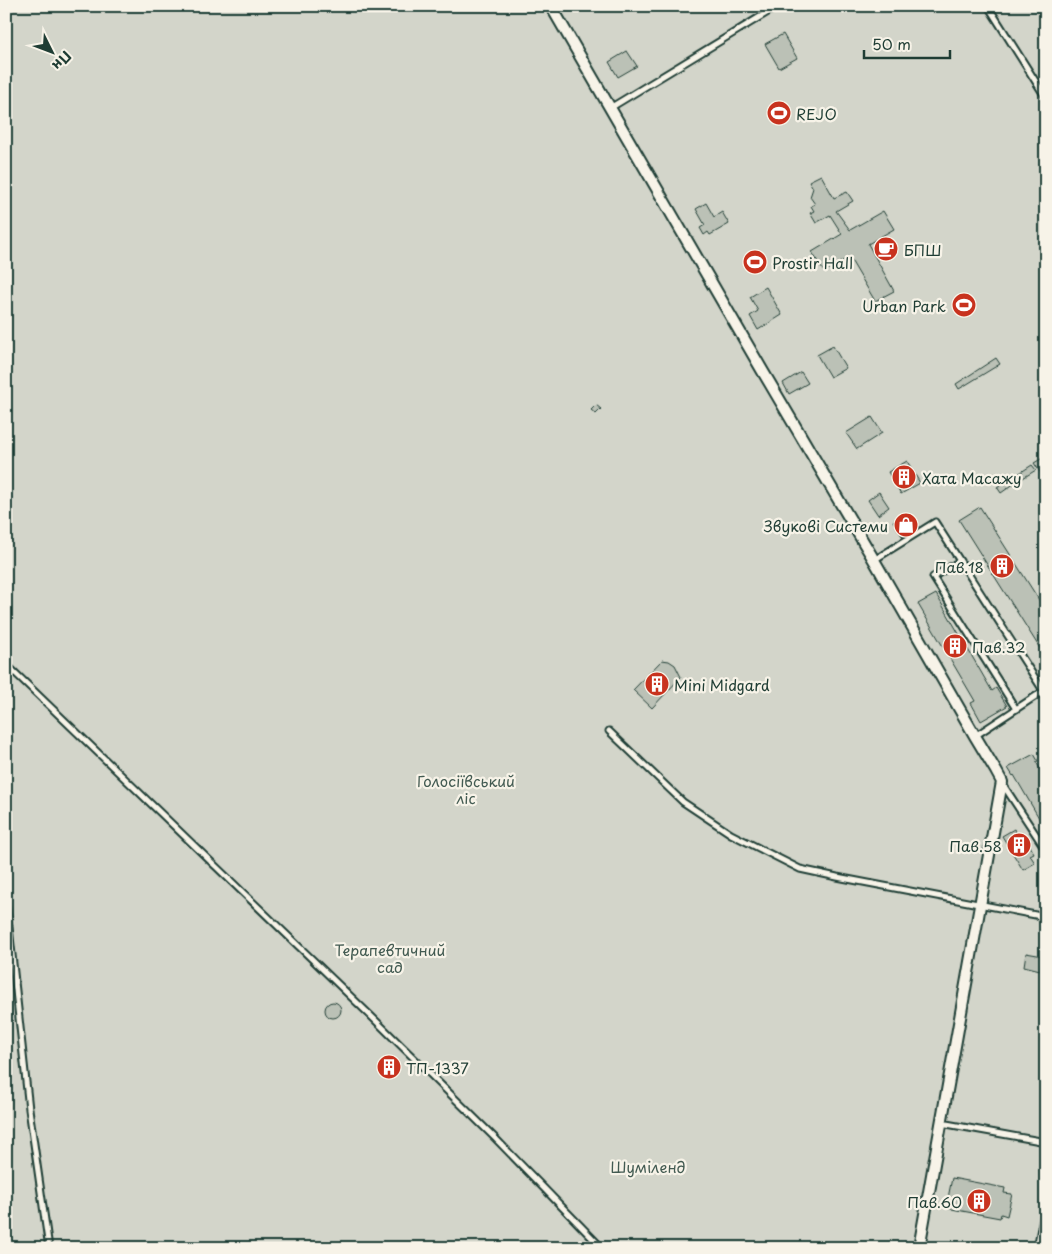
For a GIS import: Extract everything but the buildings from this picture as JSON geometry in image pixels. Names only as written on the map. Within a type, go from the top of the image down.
[{"type":"street","points":[[551,6],[1002,782],[919,1248]]},
{"type":"lane","points":[[610,108],[778,6]]},
{"type":"lane","points":[[988,6],[1046,98]]},
{"type":"lane","points":[[874,560],[934,522],[1045,692],[975,736]]},
{"type":"lane","points":[[960,561],[933,577],[1016,709]]},
{"type":"lane","points":[[6,664],[371,1016],[495,1138],[602,1248]]},
{"type":"lane","points":[[610,731],[683,802],[731,834],[800,869],[836,878],[1046,917]]},
{"type":"lane","points":[[1002,782],[1046,850]]},
{"type":"lane","points":[[6,900],[29,1109],[49,1248]]},
{"type":"lane","points":[[941,1123],[1046,1142]]},
{"type":"lane","points":[[1037,1248],[1046,1202]]},
{"type":"green space","name":"Голосіївський ліс","points":[[6,6],[1046,6],[1046,1248],[6,1248]]},
{"type":"place","name":"REJO","points":[[779,113]]},
{"type":"place","name":"БПШ","points":[[886,249]]},
{"type":"place","name":"Prostir Hall","points":[[755,262]]},
{"type":"place","name":"Urban Park","points":[[964,305]]},
{"type":"place","name":"Хата Масажу","points":[[904,477]]},
{"type":"place","name":"Звукові Системи","points":[[906,525]]},
{"type":"place","name":"Пав.18","points":[[1002,566]]},
{"type":"place","name":"Пав.32","points":[[955,646]]},
{"type":"place","name":"Mini Midgard","points":[[657,684]]},
{"type":"place","name":"Пав.58","points":[[1019,845]]},
{"type":"place","name":"ТП-1337","points":[[389,1067]]},
{"type":"place","name":"Пав.60","points":[[979,1201]]},
{"type":"park label","name":"Терапевтичний сад","points":[[390,958]]},
{"type":"park label","name":"Шуміленд","points":[[648,1166]]}]
